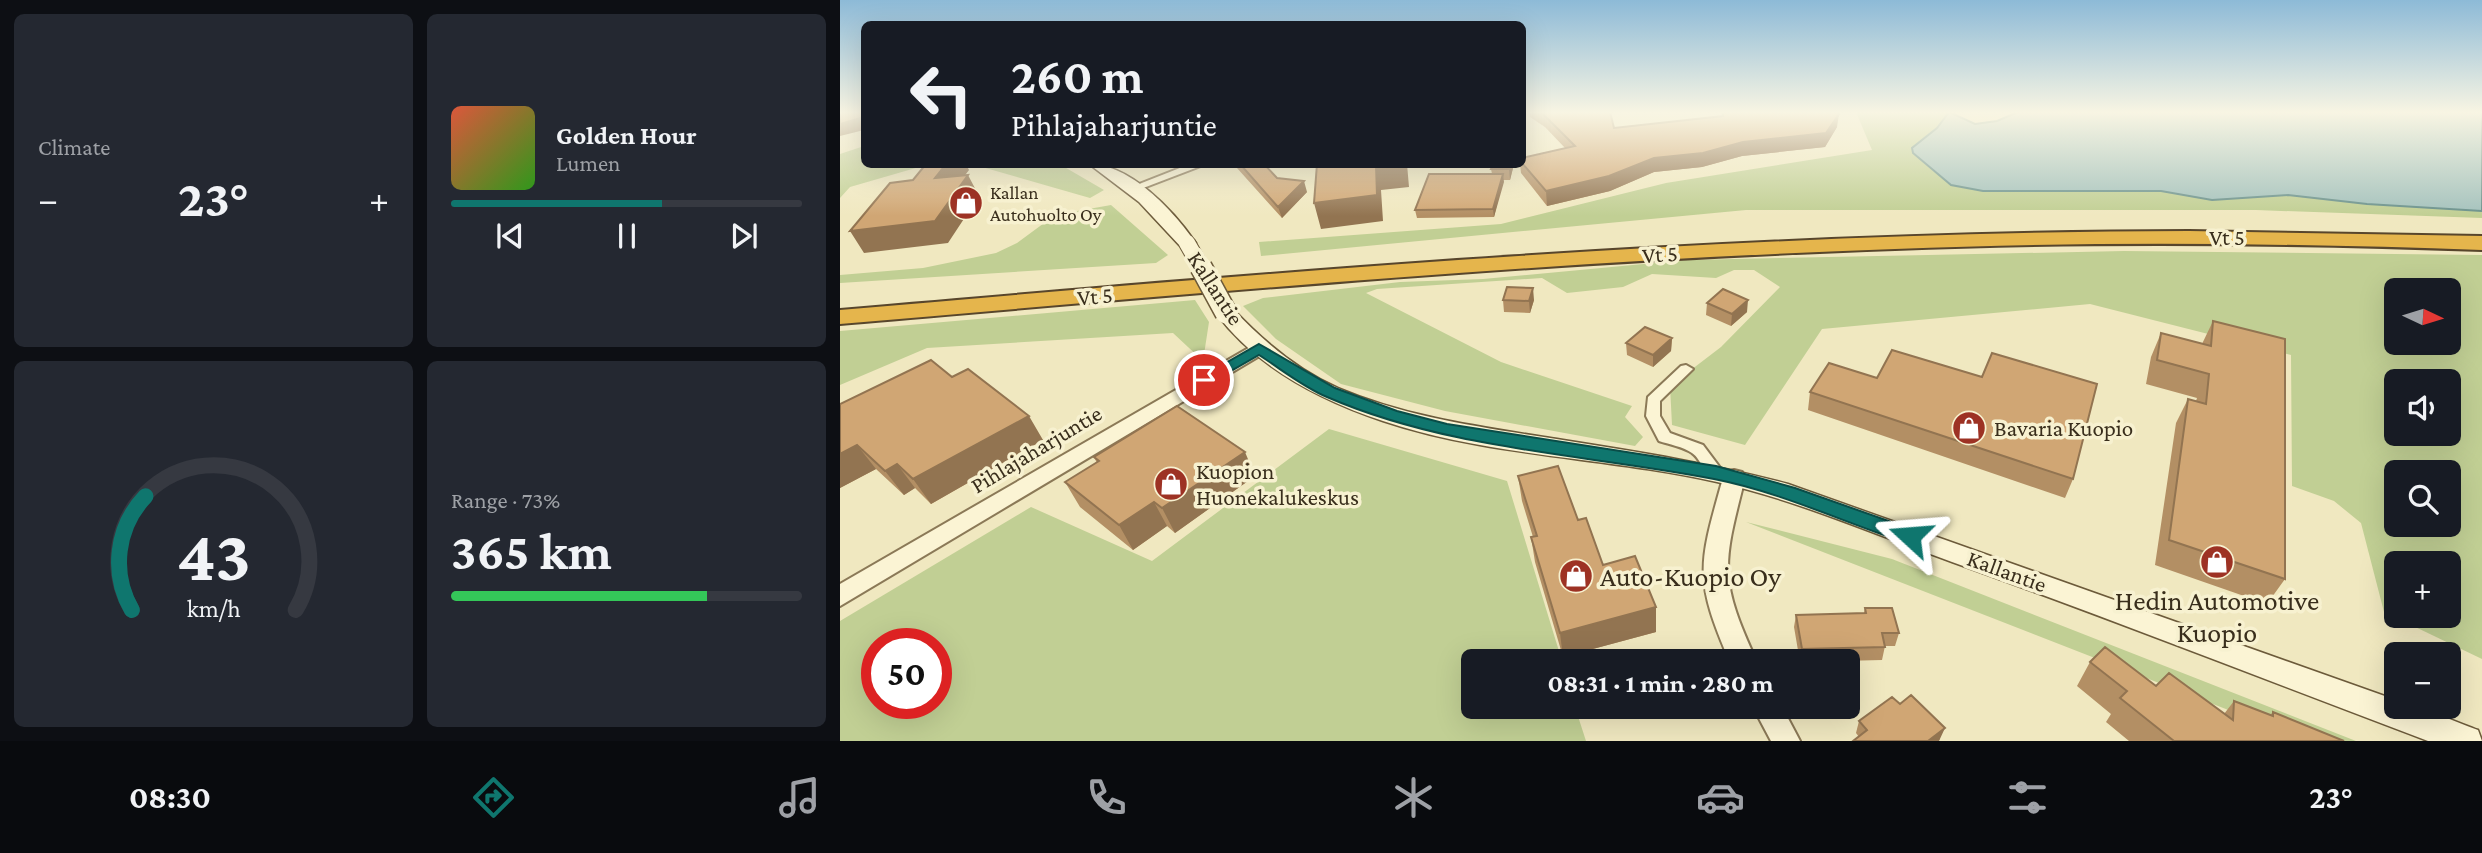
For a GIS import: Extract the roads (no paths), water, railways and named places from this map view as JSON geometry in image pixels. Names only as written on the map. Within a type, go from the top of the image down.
[{"type":"highway","name":"Vt 5","points":[[840,301],[1418,254],[1863,229],[2221,222],[2482,229]]},
{"type":"highway","name":"Vt 5","points":[[840,317],[1402,271],[1739,248],[2088,237],[2482,243]]},
{"type":"main road","name":"Kallantie","points":[[1102,168],[1134,188],[1167,217],[1187,243],[1226,313],[1259,348],[1329,392],[1392,416],[1486,437],[1725,476],[1788,493],[2056,588],[2467,741]]},
{"type":"street","points":[[1134,188],[1190,168]]},
{"type":"street","name":"Pihlajaharjuntie","points":[[840,596],[1259,348]]},
{"type":"street","points":[[1686,369],[1653,400],[1653,416],[1664,437],[1698,449],[1725,476],[1714,568],[1725,621],[1738,649]]},
{"type":"street","points":[[1774,719],[1786,741]]},
{"type":"water","points":[[2482,147],[2482,211],[2367,204],[2288,195],[2212,200],[2161,191],[1983,191],[1951,185],[1913,153],[1912,148]]},
{"type":"place","name":"Kallan Autohuolto Oy","points":[[966,203]]},
{"type":"place","name":"Bavaria Kuopio","points":[[1969,428]]},
{"type":"place","name":"Kuopion Huonekalukeskus","points":[[1171,484]]},
{"type":"place","name":"Hedin Automotive Kuopio","points":[[2217,562]]},
{"type":"place","name":"Auto-Kuopio Oy","points":[[1576,576]]}]
